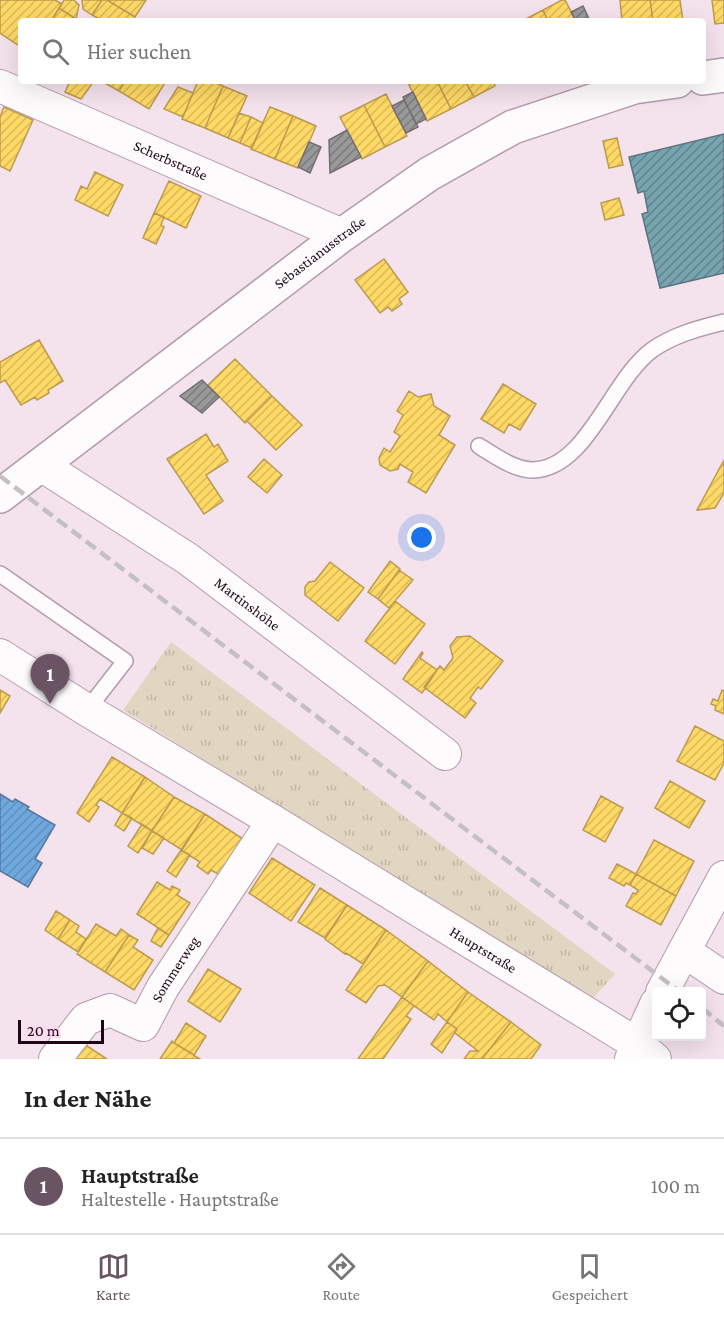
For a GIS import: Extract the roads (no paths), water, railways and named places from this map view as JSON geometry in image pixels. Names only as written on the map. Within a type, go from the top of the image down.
[{"type":"main road","points":[[706,78],[724,75]]},
{"type":"main road","name":"Sebastianusstraße","points":[[0,496],[342,235],[429,174],[513,128],[634,87],[656,84]]},
{"type":"street","name":"Scherbstraße","points":[[0,86],[342,235]]},
{"type":"street","name":"Martinshöhe","points":[[41,465],[188,559],[445,754]]},
{"type":"street","name":"Hauptstraße","points":[[0,655],[273,821],[641,1054]]},
{"type":"street","name":"Sommerweg","points":[[55,1059],[86,1019],[110,1010],[143,1025],[163,987],[273,821]]},
{"type":"street","points":[[665,987],[724,877]]},
{"type":"street","points":[[684,951],[724,978]]},
{"type":"street","points":[[641,1054],[652,1020]]},
{"type":"lane","points":[[478,446],[508,463],[532,470],[556,465],[570,456],[631,371],[651,351],[671,338],[724,322]]},
{"type":"lane","points":[[0,574],[125,661],[87,710]]},
{"type":"railway","points":[[0,476],[673,987]]},
{"type":"railway","points":[[706,1011],[724,1026]]},
{"type":"place","name":"Hauptstraße","points":[[50,704]]}]
